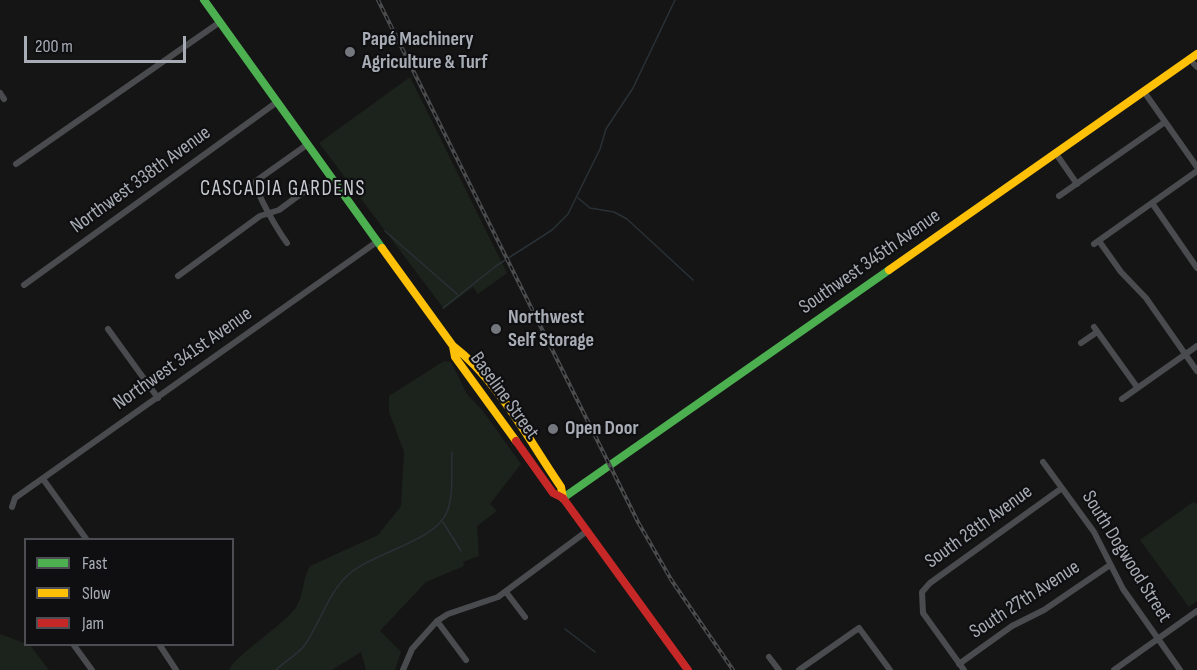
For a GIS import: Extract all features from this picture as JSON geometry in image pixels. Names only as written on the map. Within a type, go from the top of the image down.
[{"type":"main road","name":"Baseline Street","points":[[204,0],[453,346],[455,357],[553,493],[563,498],[687,670]]},
{"type":"main road","name":"Southwest 345th Avenue","points":[[563,498],[1197,54]]},
{"type":"street","points":[[16,164],[219,22]]},
{"type":"street","points":[[1147,96],[1197,167]]},
{"type":"street","name":"Northwest 338th Avenue","points":[[24,285],[277,102]]},
{"type":"street","points":[[1059,196],[1165,122]]},
{"type":"street","points":[[287,243],[273,224],[256,188],[258,179],[308,144]]},
{"type":"street","points":[[1059,158],[1077,184]]},
{"type":"street","points":[[1197,171],[1096,242],[1146,298],[1197,371]]},
{"type":"street","points":[[178,276],[260,216],[279,210],[317,182]]},
{"type":"street","points":[[1152,203],[1197,268]]},
{"type":"street","name":"Northwest 341st Avenue","points":[[12,507],[15,498],[378,242]]},
{"type":"street","points":[[108,329],[158,398]]},
{"type":"street","points":[[1081,343],[1096,329],[1137,387]]},
{"type":"street","points":[[1122,399],[1197,346]]},
{"type":"street","name":"South Dogwood Street","points":[[1043,462],[1101,543],[1123,589],[1180,670]]},
{"type":"street","points":[[44,479],[86,538]]},
{"type":"street","name":"South 28th Avenue","points":[[962,667],[926,618],[921,608],[921,598],[930,583],[1062,488]]},
{"type":"street","points":[[403,670],[412,649],[437,621],[448,614],[506,591],[587,531]]},
{"type":"street","name":"South 27th Avenue","points":[[962,667],[1012,626],[1044,610],[1110,565]]},
{"type":"street","points":[[506,591],[525,617]]},
{"type":"street","points":[[1114,670],[1197,611]]},
{"type":"street","points":[[437,621],[466,660]]},
{"type":"street","points":[[799,670],[859,628],[890,670]]},
{"type":"street","points":[[75,646],[92,670]]},
{"type":"street","points":[[160,646],[176,670]]},
{"type":"street","points":[[769,657],[779,670]]},
{"type":"shaded area","points":[[410,77],[507,273],[478,294],[473,287],[444,309],[319,143]]},
{"type":"shaded area","points":[[444,361],[451,362],[467,394],[483,411],[521,464],[490,504],[497,511],[477,526],[479,556],[463,562],[464,566],[426,582],[380,631],[401,652],[395,670],[366,670],[361,652],[332,670],[229,670],[240,657],[294,610],[300,600],[310,566],[378,535],[401,506],[404,452],[389,412],[389,396]]},
{"type":"shaded area","points":[[1193,502],[1197,504],[1197,601],[1189,607],[1140,540]]},
{"type":"shaded area","points":[[0,634],[24,643],[24,646],[31,646],[49,670],[0,670]]},
{"type":"waterway","points":[[443,308],[496,266],[552,230],[568,214],[600,149],[606,129],[633,88],[675,0]]},
{"type":"waterway","points":[[578,198],[590,208],[614,212],[627,219],[693,280]]},
{"type":"waterway","points":[[385,231],[457,294]]},
{"type":"waterway","points":[[276,670],[304,646],[329,600],[348,575],[372,560],[417,539],[440,522],[447,512],[451,498],[452,452]]},
{"type":"waterway","points":[[443,522],[461,551]]},
{"type":"waterway","points":[[565,629],[595,652]]},
{"type":"railway","points":[[378,0],[638,522],[672,581],[733,670]]},
{"type":"traffic: fast","points":[[204,0],[382,248]]},
{"type":"traffic: fast","points":[[563,498],[889,270]]},
{"type":"traffic: slow","points":[[889,270],[1197,54]]},
{"type":"traffic: slow","points":[[382,248],[453,346],[455,357],[516,441]]},
{"type":"traffic: slow","points":[[453,346],[469,360],[498,393],[561,487],[563,498]]},
{"type":"traffic: jam","points":[[516,441],[553,493],[563,498],[688,670]]},
{"type":"place","name":"Papé Machinery Agriculture & Turf","points":[[350,52]]},
{"type":"place","name":"Northwest Self Storage","points":[[496,329]]},
{"type":"place","name":"Open Door","points":[[553,429]]},
{"type":"district","name":"CASCADIA GARDENS","points":[[283,190]]}]
